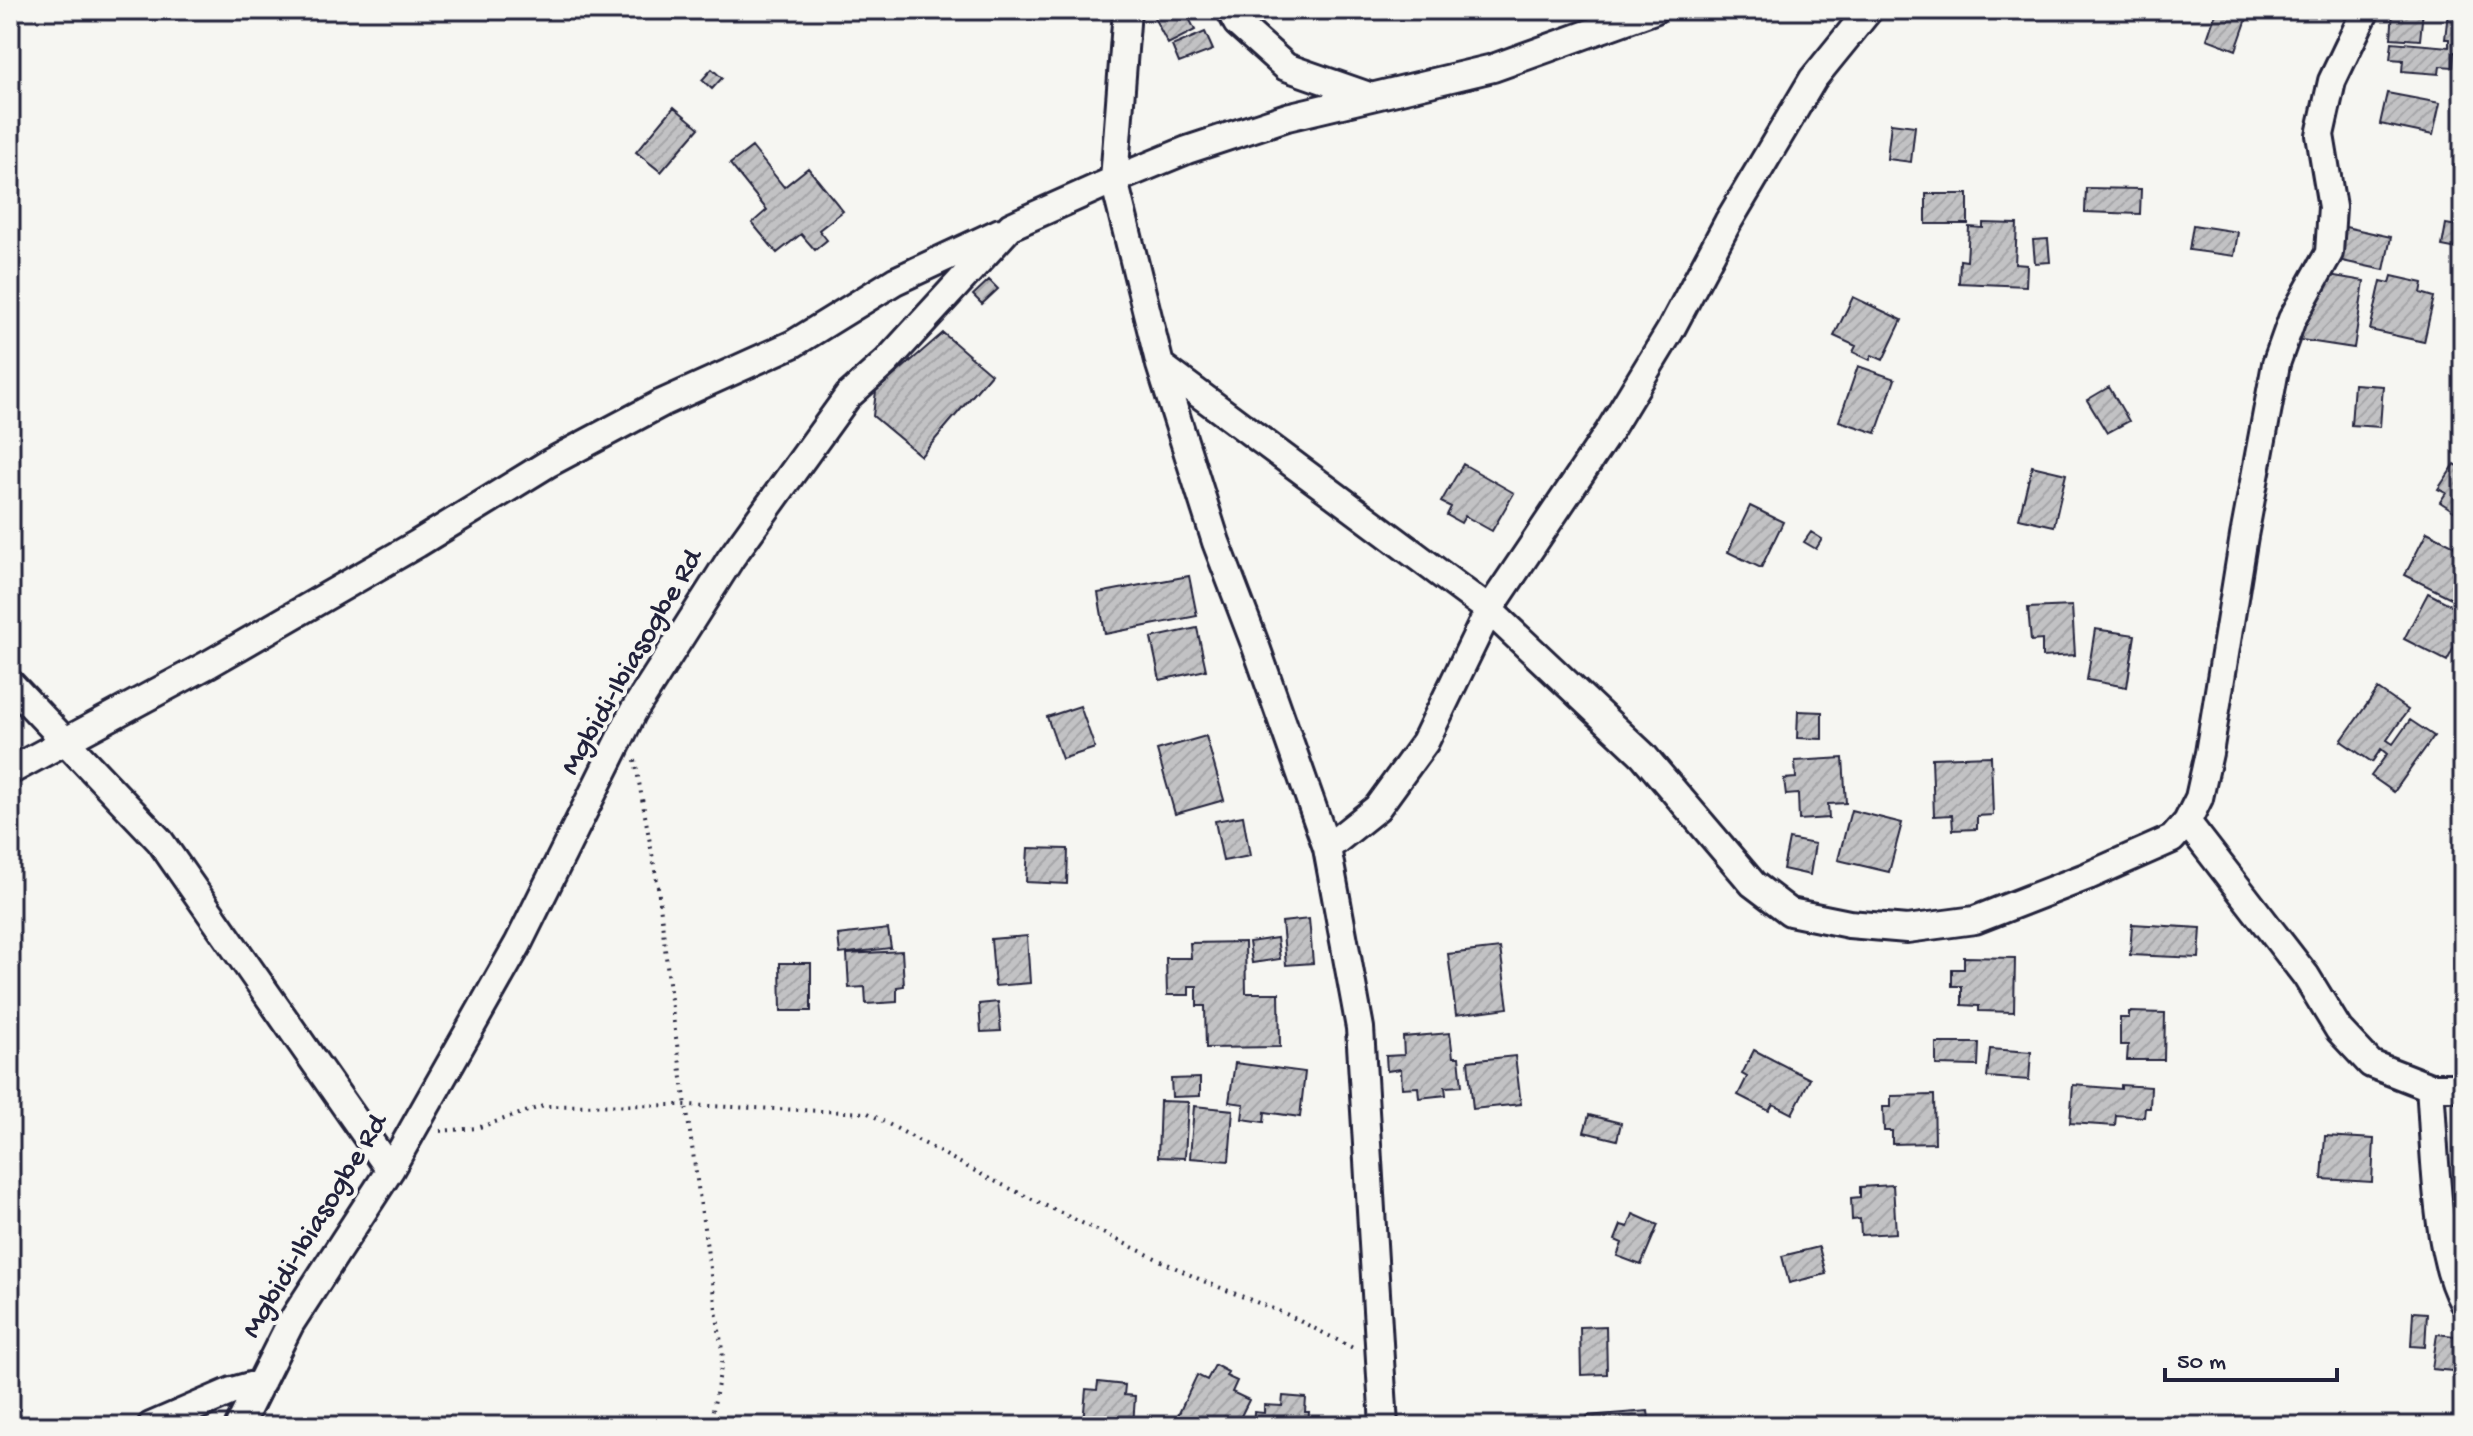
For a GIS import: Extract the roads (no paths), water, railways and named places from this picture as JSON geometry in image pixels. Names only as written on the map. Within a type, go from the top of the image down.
[{"type":"street","points":[[1127,10],[1114,180],[1160,365],[1216,542],[1327,848],[1360,1028],[1384,1426]]},
{"type":"street","points":[[1230,10],[1237,23],[1286,67],[1369,96]]},
{"type":"street","name":"Mgbidi-Ibiasogbe Rd","points":[[239,1426],[290,1324],[390,1170],[518,944],[628,722],[731,558],[848,396],[886,362],[1011,226],[1187,150],[1287,117],[1493,68],[1654,10]]},
{"type":"street","points":[[1327,848],[1377,808],[1425,742],[1489,610],[1608,433],[1670,331],[1728,222],[1813,79],[1869,10]]},
{"type":"street","points":[[1160,365],[1489,610],[1643,755],[1753,884],[1790,912],[1849,924],[1907,929],[1975,920],[2143,854],[2172,839],[2187,822],[2199,798],[2276,364],[2292,319],[2329,253],[2332,207],[2320,135],[2332,81],[2366,10]]},
{"type":"street","points":[[10,771],[209,664],[417,544],[549,463],[662,403],[793,344],[895,281],[1011,226]]},
{"type":"street","points":[[10,683],[160,841],[390,1170]]},
{"type":"street","points":[[2187,822],[2306,976],[2339,1030],[2371,1064],[2430,1087],[2463,1087]]},
{"type":"street","points":[[2430,1087],[2442,1231],[2453,1285],[2463,1302]]},
{"type":"street","points":[[151,1426],[232,1391],[261,1383]]}]
